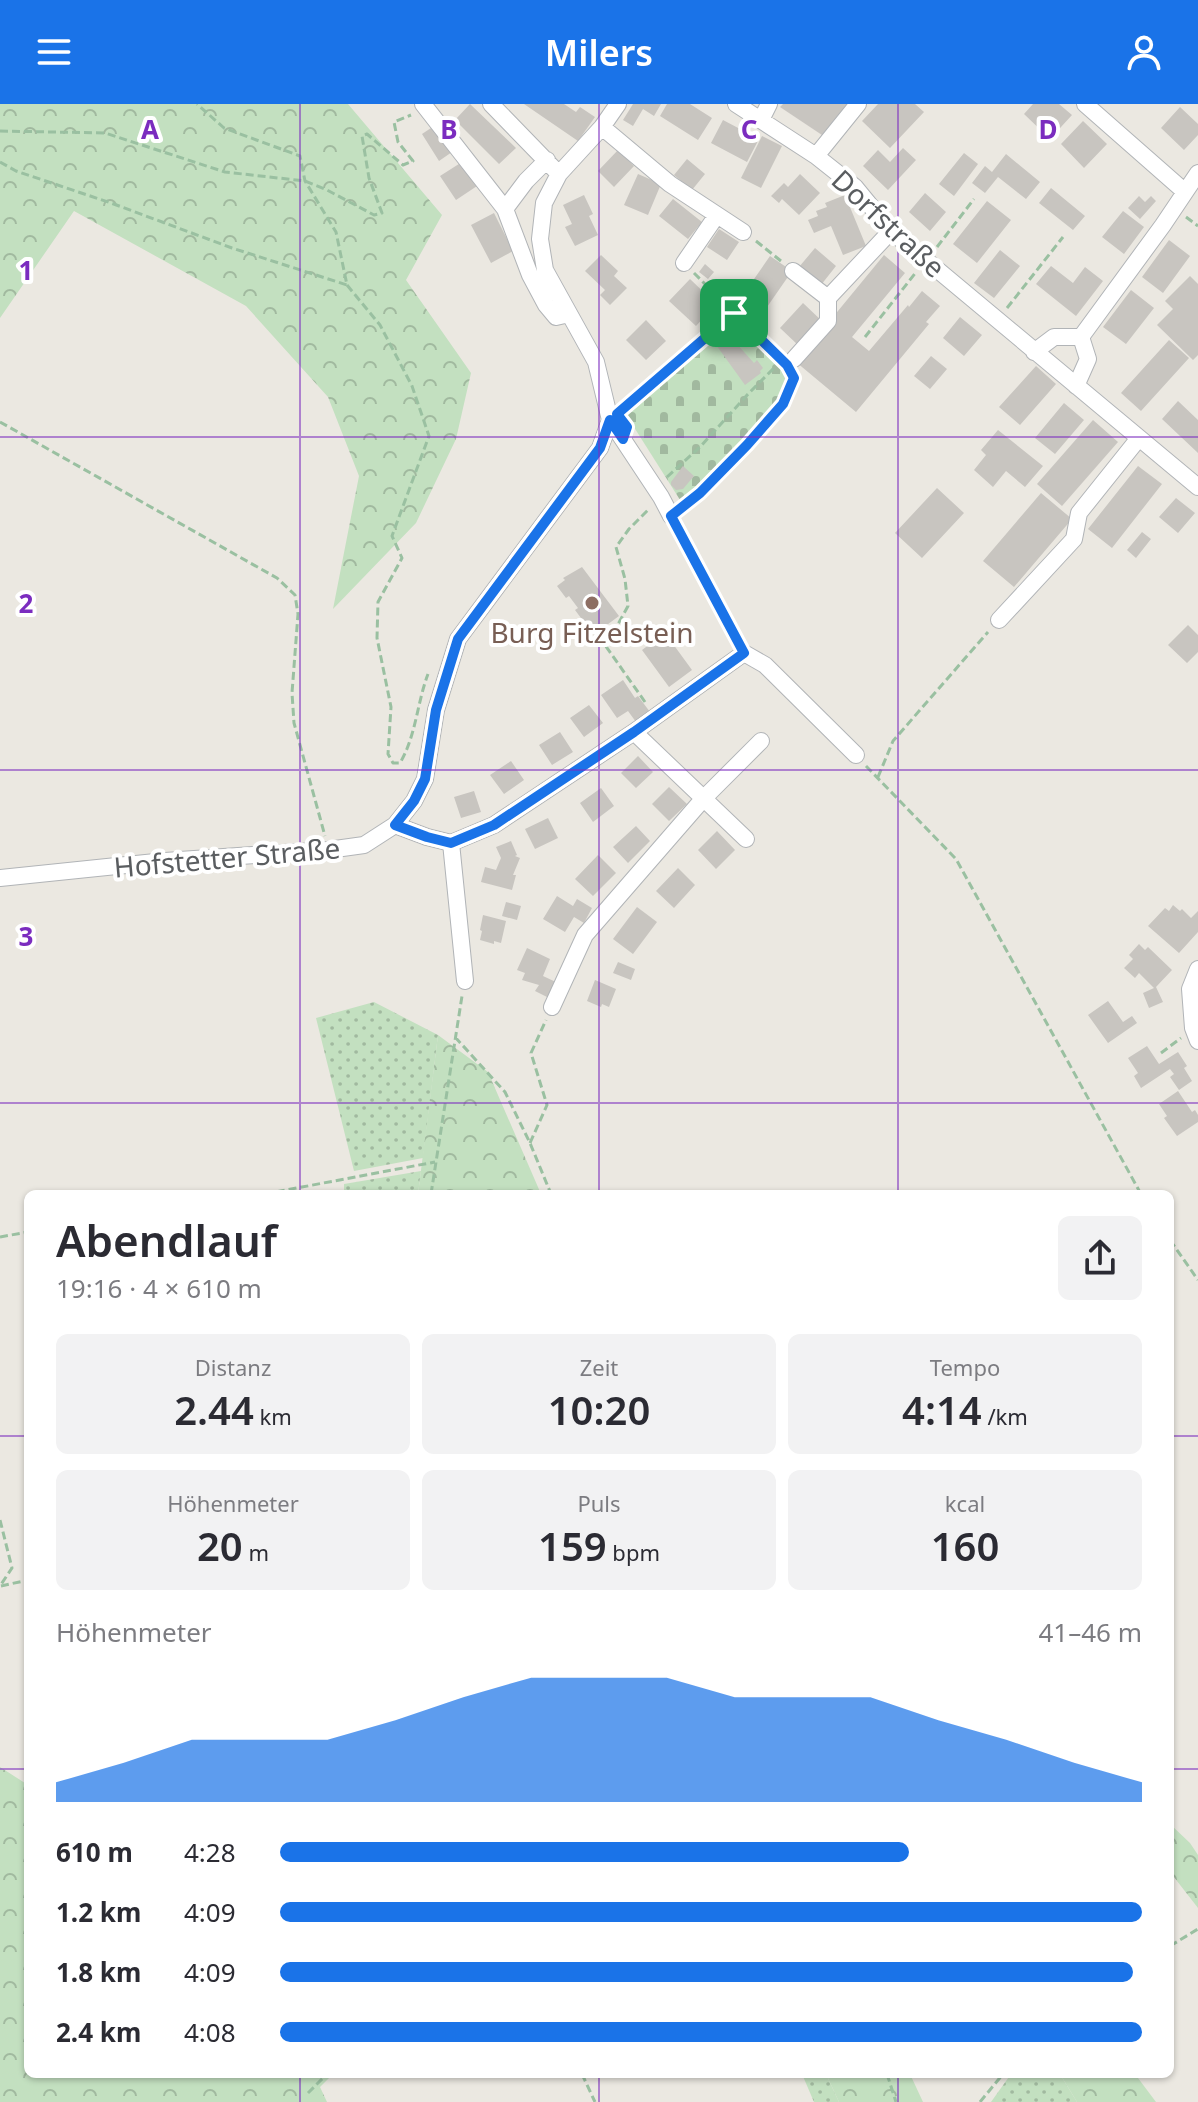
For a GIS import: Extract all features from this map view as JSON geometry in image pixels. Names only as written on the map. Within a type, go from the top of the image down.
[{"type":"street","points":[[491,104],[559,174]]},
{"type":"street","points":[[618,104],[602,127],[559,174],[544,203],[540,239],[545,270],[596,362],[614,417],[671,516]]},
{"type":"street","name":"Dorfstraße","points":[[736,104],[816,156],[855,187],[891,231],[1198,487]]},
{"type":"street","points":[[761,120],[769,104]]},
{"type":"street","points":[[816,156],[858,104]]},
{"type":"street","points":[[1085,104],[1184,191]]},
{"type":"street","points":[[419,109],[505,209],[530,275],[546,305],[556,317],[569,314]]},
{"type":"street","points":[[602,127],[670,184],[743,232]]},
{"type":"street","points":[[505,209],[547,160]]},
{"type":"street","points":[[1081,337],[1198,173]]},
{"type":"street","points":[[684,263],[717,215]]},
{"type":"street","points":[[788,361],[828,321],[828,298],[891,231]]},
{"type":"street","points":[[793,271],[828,298]]},
{"type":"street","points":[[1034,352],[1054,337],[1081,337]]},
{"type":"street","points":[[1076,386],[1088,359],[1081,337]]},
{"type":"street","name":"Hofstetter Straße","points":[[0,878],[165,861],[328,850],[364,845],[395,825],[414,801],[425,779],[436,710],[458,639],[600,448],[614,417]]},
{"type":"street","points":[[999,620],[1074,539],[1079,513],[1139,438]]},
{"type":"street","points":[[395,825],[451,843],[494,825],[634,732],[744,653],[765,665],[856,755]]},
{"type":"street","points":[[634,732],[746,839]]},
{"type":"street","points":[[552,1007],[585,935],[704,798],[761,741]]},
{"type":"street","points":[[451,843],[465,981]]},
{"type":"street","points":[[1196,1034],[1190,989],[1198,969]]},
{"type":"path","points":[[197,104],[224,128],[300,156],[305,181],[336,232],[347,285],[380,325],[412,386],[429,436],[392,536],[402,558],[378,602],[377,638],[391,707],[388,754],[393,763],[400,763],[409,749],[422,692],[432,665]]},
{"type":"path","points":[[0,131],[105,133],[225,172],[305,181],[374,215],[382,213],[369,178],[362,136],[367,134],[403,165],[413,161],[398,142],[394,122],[419,109]]},
{"type":"path","points":[[0,162],[16,171],[232,248],[347,285]]},
{"type":"path","points":[[865,337],[974,199]]},
{"type":"path","points":[[743,232],[793,271]]},
{"type":"path","points":[[997,320],[1063,237]]},
{"type":"path","points":[[684,263],[788,361],[794,378],[783,404],[747,445],[709,484],[671,516],[744,653]]},
{"type":"path","points":[[614,417],[734,313]]},
{"type":"path","points":[[655,717],[605,645],[628,606],[625,579],[616,547],[658,493],[749,393],[788,361]]},
{"type":"path","points":[[0,422],[277,578],[295,595],[298,614],[292,693],[294,723],[328,850]]},
{"type":"path","points":[[878,777],[893,741],[999,620]]},
{"type":"path","points":[[856,755],[956,859],[1139,1190]]},
{"type":"path","points":[[432,1190],[465,981]]},
{"type":"path","points":[[530,1143],[547,1105],[531,1053],[552,1007]]},
{"type":"path","points":[[1161,1053],[1196,1034]]},
{"type":"path","points":[[455,1037],[505,1092],[549,1190]]},
{"type":"path","points":[[286,1190],[435,1162]]},
{"type":"path","points":[[0,1237],[24,1233]]},
{"type":"path","points":[[1174,1246],[1198,1280]]},
{"type":"path","points":[[0,1520],[12,1568],[1,1586]]},
{"type":"path","points":[[1,1586],[24,1581]]},
{"type":"path","points":[[1174,1944],[1198,1929]]},
{"type":"path","points":[[308,2093],[323,2078]]},
{"type":"path","points":[[584,2078],[595,2102]]},
{"type":"path","points":[[888,2078],[896,2102]]},
{"type":"path","points":[[980,2102],[1000,2078]]},
{"type":"green space","points":[[0,104],[348,104],[442,215],[406,280],[471,373],[456,439],[416,523],[333,609],[359,476],[328,397],[246,306],[74,211],[0,318]]},
{"type":"green space","points":[[733,321],[789,374],[778,406],[682,503],[625,413]]},
{"type":"green space","points":[[374,1002],[438,1035],[423,1158],[354,1171],[316,1018]]},
{"type":"green space","points":[[438,1035],[488,1072],[539,1190],[419,1190]]},
{"type":"green space","points":[[421,1171],[419,1190],[344,1190],[344,1184]]},
{"type":"green space","points":[[0,1767],[24,1782],[24,2078],[329,2078],[320,2087],[327,2102],[0,2102]]},
{"type":"green space","points":[[1174,1828],[1198,1855],[1198,1908],[1174,1877]]},
{"type":"green space","points":[[804,2078],[828,2078],[839,2102],[814,2102]]},
{"type":"green space","points":[[828,2078],[912,2078],[923,2102],[839,2102]]},
{"type":"green space","points":[[1008,2078],[1062,2078],[1077,2102],[991,2102]]},
{"type":"green space","points":[[1062,2078],[1138,2078],[1156,2102],[1077,2102]]},
{"type":"building","points":[[470,104],[516,148],[499,164],[455,120]]},
{"type":"building","points":[[524,104],[564,104],[576,112],[580,107],[595,117],[578,141]]},
{"type":"building","points":[[633,104],[661,104],[654,116],[643,109],[633,126],[623,120]]},
{"type":"building","points":[[667,104],[690,104],[712,118],[698,140],[660,116]]},
{"type":"building","points":[[783,104],[847,104],[822,135],[780,107]]},
{"type":"building","points":[[878,104],[915,104],[924,112],[890,148],[862,121]]},
{"type":"building","points":[[1033,104],[1059,104],[1072,115],[1050,139],[1024,114]]},
{"type":"building","points":[[1180,107],[1198,124],[1198,135],[1184,150],[1161,128]]},
{"type":"building","points":[[723,120],[759,139],[747,162],[711,143]]},
{"type":"building","points":[[1083,121],[1107,144],[1084,168],[1061,144]]},
{"type":"building","points":[[434,126],[452,152],[439,161],[422,134]]},
{"type":"building","points":[[762,136],[782,146],[761,188],[741,178]]},
{"type":"building","points":[[903,148],[916,160],[888,190],[863,166],[878,150],[890,162]]},
{"type":"building","points":[[618,150],[634,166],[614,187],[598,171]]},
{"type":"building","points":[[964,153],[978,164],[954,196],[939,184]]},
{"type":"building","points":[[1006,154],[1040,182],[1026,199],[998,177],[985,193],[972,183],[985,166],[992,172]]},
{"type":"building","points":[[687,159],[705,174],[692,190],[674,175]]},
{"type":"building","points":[[462,162],[477,186],[456,200],[440,176]]},
{"type":"building","points":[[638,174],[661,184],[648,215],[624,205]]},
{"type":"building","points":[[800,174],[820,193],[799,215],[782,199],[779,203],[771,196],[784,183],[788,187]]},
{"type":"building","points":[[1051,188],[1085,216],[1073,230],[1039,203]]},
{"type":"building","points":[[925,193],[946,212],[930,231],[909,212]]},
{"type":"building","points":[[584,195],[598,235],[575,246],[565,227],[572,224],[563,205]]},
{"type":"building","points":[[845,195],[866,246],[843,255],[831,226],[814,233],[808,220],[818,216],[816,211],[827,207],[825,203]]},
{"type":"building","points":[[1139,196],[1145,202],[1151,196],[1156,201],[1140,219],[1128,208]]},
{"type":"building","points":[[673,199],[702,222],[688,239],[659,216]]},
{"type":"building","points":[[987,201],[1011,220],[977,263],[953,244]]},
{"type":"building","points":[[1123,211],[1144,227],[1124,254],[1102,237]]},
{"type":"building","points":[[494,213],[513,251],[491,263],[471,225]]},
{"type":"building","points":[[719,229],[739,242],[727,260],[707,247]]},
{"type":"building","points":[[1169,240],[1190,256],[1163,293],[1142,277]]},
{"type":"building","points":[[815,248],[836,266],[821,285],[799,267]]},
{"type":"building","points":[[1000,250],[1020,266],[994,298],[974,283]]},
{"type":"building","points":[[601,255],[618,271],[614,276],[627,288],[610,305],[600,295],[605,290],[585,271]]},
{"type":"building","points":[[884,255],[905,273],[852,337],[869,351],[922,291],[940,306],[926,322],[929,324],[856,412],[796,362]]},
{"type":"building","points":[[770,256],[792,271],[760,317],[738,302]]},
{"type":"building","points":[[705,264],[714,272],[708,279],[699,272]]},
{"type":"building","points":[[1051,266],[1073,283],[1085,267],[1103,281],[1076,316],[1036,284]]},
{"type":"building","points":[[1190,276],[1198,284],[1198,355],[1193,360],[1157,325],[1173,309],[1165,301]]},
{"type":"building","points":[[690,279],[716,304],[696,326],[669,301]]},
{"type":"building","points":[[1131,290],[1154,308],[1126,344],[1103,327]]},
{"type":"building","points":[[803,303],[823,322],[799,346],[780,328]]},
{"type":"building","points":[[960,317],[982,335],[964,356],[943,338]]},
{"type":"building","points":[[646,320],[666,341],[646,360],[626,340]]},
{"type":"building","points":[[726,332],[754,363],[757,360],[763,368],[745,385],[714,342]]},
{"type":"building","points":[[1169,340],[1189,358],[1141,411],[1121,393]]},
{"type":"building","points":[[931,356],[947,369],[930,389],[914,376]]},
{"type":"building","points":[[1036,366],[1056,384],[1020,425],[999,407]]},
{"type":"building","points":[[1178,401],[1198,420],[1198,453],[1162,419]]},
{"type":"building","points":[[1064,403],[1084,420],[1055,454],[1035,438]]},
{"type":"building","points":[[1093,420],[1118,442],[1062,506],[1037,484]]},
{"type":"building","points":[[998,430],[1043,466],[1025,487],[1006,471],[993,487],[974,470],[986,455],[981,450]]},
{"type":"building","points":[[683,466],[694,476],[683,489],[676,490],[671,482]]},
{"type":"building","points":[[1138,466],[1162,484],[1112,548],[1088,529]]},
{"type":"building","points":[[937,488],[964,513],[922,558],[895,533]]},
{"type":"building","points":[[1041,493],[1072,519],[1014,587],[983,561]]},
{"type":"building","points":[[1176,498],[1195,513],[1178,533],[1159,517]]},
{"type":"building","points":[[1142,532],[1151,539],[1136,558],[1127,550]]},
{"type":"building","name":"Burg Fitzelstein","points":[[582,567],[619,616],[596,633],[575,610],[578,608],[569,596],[566,598],[557,586],[565,580],[563,578]]},
{"type":"building","points":[[1188,625],[1198,635],[1198,652],[1187,663],[1168,645]]},
{"type":"building","points":[[665,633],[692,670],[669,687],[642,650]]},
{"type":"building","points":[[623,680],[635,698],[638,696],[650,712],[636,722],[628,711],[617,718],[601,695]]},
{"type":"building","points":[[589,705],[603,723],[584,737],[570,718]]},
{"type":"building","points":[[560,732],[573,752],[552,765],[539,745]]},
{"type":"building","points":[[638,756],[653,772],[636,788],[621,773]]},
{"type":"building","points":[[511,761],[524,780],[504,794],[490,775]]},
{"type":"building","points":[[669,787],[687,804],[669,821],[652,804]]},
{"type":"building","points":[[601,788],[614,806],[593,822],[580,803]]},
{"type":"building","points":[[474,791],[481,812],[461,818],[454,797]]},
{"type":"building","points":[[548,818],[558,838],[535,849],[525,829]]},
{"type":"building","points":[[636,826],[650,841],[628,863],[613,847]]},
{"type":"building","points":[[717,831],[735,850],[716,869],[698,850]]},
{"type":"building","points":[[511,841],[515,856],[520,858],[513,875],[516,875],[512,890],[481,882],[485,867],[496,870],[501,858],[496,847]]},
{"type":"building","points":[[598,855],[616,873],[593,896],[575,879]]},
{"type":"building","points":[[678,868],[695,885],[674,908],[656,891]]},
{"type":"building","points":[[557,896],[573,906],[577,899],[592,908],[584,923],[574,917],[565,932],[543,919]]},
{"type":"building","points":[[506,902],[521,906],[517,920],[502,916]]},
{"type":"building","points":[[1173,905],[1191,918],[1198,911],[1198,932],[1179,953],[1148,926],[1165,908],[1169,911]]},
{"type":"building","points":[[637,907],[657,922],[633,954],[613,939]]},
{"type":"building","points":[[483,915],[506,921],[501,943],[480,940]]},
{"type":"building","points":[[1139,944],[1145,950],[1148,947],[1172,970],[1156,987],[1163,1002],[1149,1008],[1143,993],[1154,988],[1139,973],[1135,978],[1124,968],[1133,959],[1129,955]]},
{"type":"building","points":[[527,948],[550,959],[543,976],[558,983],[551,999],[535,991],[539,985],[522,980],[525,973],[517,970]]},
{"type":"building","points":[[618,962],[635,969],[631,980],[613,973]]},
{"type":"building","points":[[595,980],[616,989],[609,1007],[587,1001]]},
{"type":"building","points":[[1108,1001],[1123,1022],[1132,1016],[1137,1023],[1108,1043],[1088,1015]]},
{"type":"building","points":[[1147,1046],[1159,1064],[1178,1052],[1192,1081],[1179,1090],[1170,1077],[1174,1074],[1170,1069],[1141,1088],[1134,1076],[1138,1073],[1128,1058]]},
{"type":"building","points":[[1178,1091],[1192,1112],[1195,1110],[1198,1122],[1177,1136],[1164,1118],[1167,1116],[1159,1104]]},
{"type":"place","name":"Burg Fitzelstein","points":[[592,603]]},
{"type":"route","points":[[734,313],[787,365],[794,378],[783,404],[747,445],[700,493],[671,516],[744,653],[634,732],[494,825],[451,843],[395,825],[414,801],[425,779],[436,710],[458,639],[600,448],[610,420],[623,439],[627,427],[617,414],[734,313]]}]
